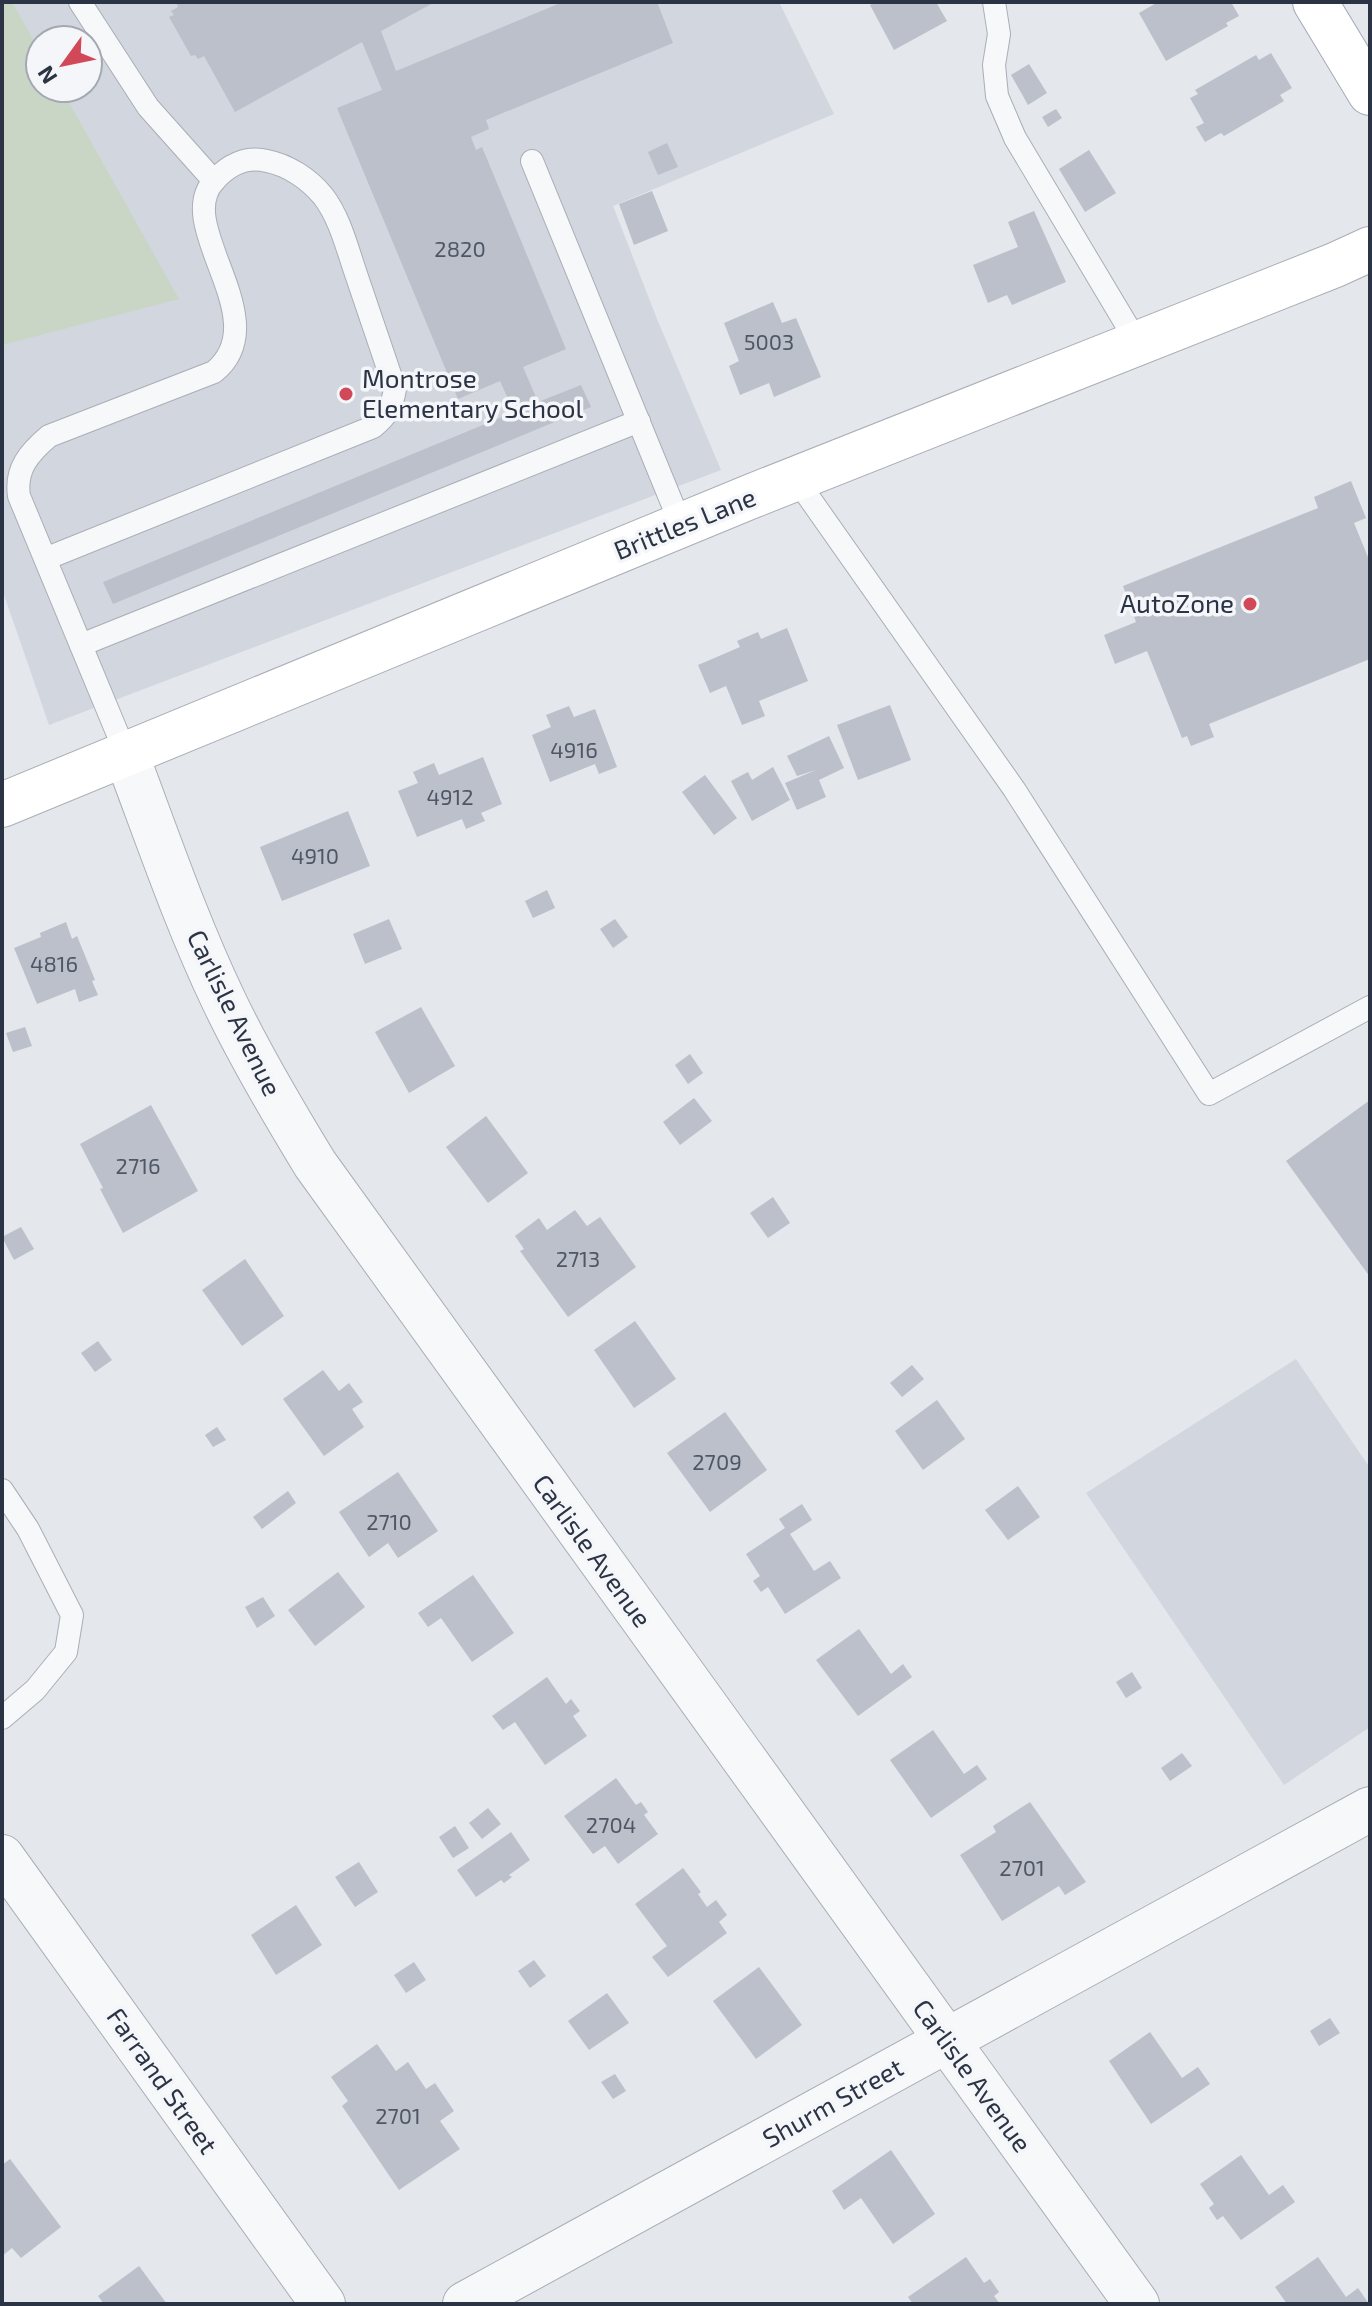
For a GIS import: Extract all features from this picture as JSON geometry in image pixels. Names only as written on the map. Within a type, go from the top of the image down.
[{"type":"main road","points":[[1315,2],[1370,93]]},
{"type":"main road","name":"Brittles Lane","points":[[2,805],[681,525],[1370,249]]},
{"type":"street","name":"Carlisle Avenue","points":[[126,754],[222,998],[268,1086],[315,1164],[371,1246],[1137,2304]]},
{"type":"street","name":"Shurm Street","points":[[465,2304],[1370,1809]]},
{"type":"street","name":"Farrand Street","points":[[2,1857],[323,2304]]},
{"type":"lane","points":[[80,2],[148,107],[214,181]]},
{"type":"lane","points":[[994,2],[999,34],[994,65],[997,96],[1015,138],[1138,344]]},
{"type":"lane","points":[[45,559],[373,427],[386,416],[395,389],[339,224],[323,196],[294,171],[255,158],[238,162],[214,181],[203,195],[204,215],[236,313],[233,344],[226,363],[214,372],[49,436],[30,452],[21,470],[17,484],[19,496],[45,559],[81,645],[126,754]]},
{"type":"lane","points":[[532,161],[681,525]]},
{"type":"lane","points":[[81,645],[639,421]]},
{"type":"lane","points":[[796,479],[1014,789],[1209,1094],[1370,1007]]},
{"type":"lane","points":[[2,1490],[28,1529],[72,1615],[66,1652],[35,1690],[2,1718]]},
{"type":"shaded area","name":"Montrose Elementary School","points":[[2,2],[779,2],[834,114],[613,206],[721,470],[49,725],[2,589]]},
{"type":"shaded area","points":[[1296,1359],[1370,1468],[1370,1727],[1284,1785],[1086,1493]]},
{"type":"green space","points":[[2,2],[12,2],[25,24],[24,104],[70,104],[179,299],[2,345]]},
{"type":"building","name":"Montrose Elementary School","points":[[176,2],[435,2],[381,31],[396,71],[563,2],[657,2],[673,43],[486,120],[489,129],[471,137],[476,150],[482,147],[566,349],[523,367],[538,402],[581,385],[591,407],[113,604],[103,582],[514,412],[500,381],[458,399],[337,108],[382,90],[362,42],[235,112],[204,56],[198,59],[195,55],[191,56],[169,17],[174,15],[171,11],[178,7]]},
{"type":"building","points":[[876,2],[936,2],[947,21],[894,50],[870,5]]},
{"type":"building","points":[[1158,2],[1231,2],[1239,16],[1226,23],[1228,26],[1166,61],[1139,13]]},
{"type":"building","points":[[1271,53],[1292,88],[1280,95],[1284,101],[1224,136],[1221,133],[1205,142],[1196,127],[1204,123],[1190,98],[1198,94],[1195,90],[1256,55],[1259,60]]},
{"type":"building","points":[[1029,64],[1047,93],[1028,105],[1011,75]]},
{"type":"building","points":[[1056,109],[1062,118],[1048,127],[1042,117]]},
{"type":"building","points":[[667,143],[678,167],[658,175],[648,152]]},
{"type":"building","points":[[1089,150],[1116,193],[1085,212],[1059,169]]},
{"type":"building","points":[[652,191],[668,231],[634,245],[619,204]]},
{"type":"building","points":[[1034,211],[1066,282],[1012,305],[1007,295],[988,303],[973,265],[1018,247],[1008,222]]},
{"type":"building","points":[[773,302],[782,323],[796,318],[821,377],[774,397],[769,383],[740,395],[729,366],[739,361],[724,323]]},
{"type":"building","name":"AutoZone","points":[[1351,481],[1366,518],[1354,523],[1370,562],[1370,659],[1209,724],[1214,737],[1191,746],[1187,736],[1182,738],[1147,651],[1115,664],[1104,635],[1136,622],[1123,586],[1318,508],[1314,497]]},
{"type":"building","points":[[787,628],[808,681],[759,701],[765,716],[742,725],[726,686],[710,693],[698,665],[740,647],[737,641],[758,632],[761,639]]},
{"type":"building","points":[[890,705],[911,760],[858,780],[837,725]]},
{"type":"building","points":[[569,706],[574,717],[595,709],[617,767],[599,774],[595,764],[550,782],[532,735],[551,727],[546,715]]},
{"type":"building","points":[[829,736],[844,768],[819,780],[826,797],[797,810],[785,783],[816,770],[797,776],[787,756]]},
{"type":"building","points":[[483,757],[502,804],[481,813],[485,821],[466,829],[462,819],[417,837],[398,791],[418,783],[413,772],[434,763],[439,775]]},
{"type":"building","points":[[773,767],[790,800],[752,821],[731,781],[748,772],[752,780]]},
{"type":"building","points":[[705,775],[737,818],[714,835],[682,792]]},
{"type":"building","points":[[348,811],[370,866],[282,901],[260,847]]},
{"type":"building","points":[[547,890],[555,908],[533,918],[525,901]]},
{"type":"building","points":[[389,919],[402,949],[365,964],[353,934]]},
{"type":"building","points":[[615,919],[628,937],[613,948],[600,929]]},
{"type":"building","points":[[66,922],[72,939],[77,936],[98,995],[79,1002],[75,989],[37,1004],[14,948]]},
{"type":"building","points":[[421,1007],[455,1066],[409,1093],[375,1032]]},
{"type":"building","points":[[25,1027],[32,1046],[13,1052],[6,1033]]},
{"type":"building","points":[[690,1054],[703,1073],[688,1084],[675,1065]]},
{"type":"building","points":[[694,1098],[712,1121],[680,1145],[663,1122]]},
{"type":"building","points":[[1370,1100],[1370,1277],[1286,1161]]},
{"type":"building","points":[[151,1105],[198,1191],[123,1233],[80,1144]]},
{"type":"building","points":[[486,1116],[528,1173],[488,1203],[446,1147]]},
{"type":"building","points":[[773,1197],[790,1223],[768,1238],[750,1213]]},
{"type":"building","points":[[575,1210],[587,1226],[600,1217],[636,1267],[568,1317],[520,1251],[524,1249],[515,1236],[539,1218],[547,1230]]},
{"type":"building","points":[[21,1227],[34,1249],[14,1260],[2,1237]]},
{"type":"building","points":[[245,1259],[284,1316],[242,1346],[202,1290]]},
{"type":"building","points":[[635,1321],[676,1379],[634,1408],[594,1350]]},
{"type":"building","points":[[98,1341],[112,1360],[95,1372],[81,1353]]},
{"type":"building","points":[[912,1365],[924,1379],[902,1397],[890,1383]]},
{"type":"building","points":[[323,1370],[339,1391],[349,1383],[363,1402],[352,1409],[364,1427],[324,1456],[283,1399]]},
{"type":"building","points":[[937,1400],[965,1439],[923,1470],[895,1431]]},
{"type":"building","points":[[725,1412],[767,1470],[710,1512],[667,1453]]},
{"type":"building","points":[[217,1427],[226,1440],[213,1447],[205,1435]]},
{"type":"building","points":[[398,1472],[438,1531],[398,1558],[388,1543],[369,1557],[339,1512]]},
{"type":"building","points":[[1018,1486],[1040,1517],[1008,1540],[985,1510]]},
{"type":"building","points":[[288,1491],[296,1503],[262,1529],[253,1517]]},
{"type":"building","points":[[802,1504],[812,1520],[790,1534],[814,1571],[830,1561],[841,1578],[785,1614],[768,1587],[761,1592],[753,1581],[760,1576],[746,1554],[785,1528],[779,1519]]},
{"type":"building","points":[[338,1572],[365,1607],[315,1646],[288,1610]]},
{"type":"building","points":[[473,1575],[514,1633],[472,1662],[441,1618],[428,1627],[418,1613]]},
{"type":"building","points":[[263,1597],[275,1616],[257,1628],[245,1607]]},
{"type":"building","points":[[859,1629],[891,1674],[903,1664],[912,1677],[858,1716],[816,1660]]},
{"type":"building","points":[[1132,1672],[1142,1688],[1126,1698],[1116,1682]]},
{"type":"building","points":[[547,1677],[566,1704],[571,1699],[580,1711],[573,1716],[587,1736],[545,1765],[515,1722],[503,1730],[492,1716]]},
{"type":"building","points":[[933,1730],[964,1774],[977,1765],[987,1779],[931,1818],[890,1760]]},
{"type":"building","points":[[1182,1753],[1192,1766],[1170,1781],[1161,1768]]},
{"type":"building","points":[[616,1778],[636,1805],[641,1802],[648,1812],[644,1815],[658,1834],[618,1864],[605,1846],[593,1854],[564,1816]]},
{"type":"building","points":[[1030,1802],[1086,1882],[1065,1895],[1059,1886],[1002,1921],[960,1855],[996,1832],[993,1826]]},
{"type":"building","points":[[488,1808],[501,1824],[482,1839],[469,1823]]},
{"type":"building","points":[[455,1826],[469,1848],[453,1858],[439,1837]]},
{"type":"building","points":[[511,1832],[530,1860],[509,1875],[512,1877],[504,1883],[501,1880],[476,1897],[457,1870]]},
{"type":"building","points":[[359,1862],[378,1892],[355,1907],[335,1877]]},
{"type":"building","points":[[683,1868],[701,1892],[698,1894],[707,1907],[716,1900],[727,1915],[719,1922],[727,1933],[668,1977],[652,1957],[667,1946],[635,1904]]},
{"type":"building","points":[[296,1905],[322,1945],[276,1975],[251,1935]]},
{"type":"building","points":[[534,1960],[546,1976],[530,1988],[518,1971]]},
{"type":"building","points":[[414,1962],[426,1980],[406,1993],[394,1975]]},
{"type":"building","points":[[759,1967],[802,2025],[756,2059],[713,2001]]},
{"type":"building","points":[[607,1993],[629,2023],[589,2050],[568,2021]]},
{"type":"building","points":[[1330,2018],[1340,2033],[1319,2046],[1310,2031]]},
{"type":"building","points":[[1150,2032],[1182,2078],[1198,2067],[1210,2084],[1151,2124],[1109,2061]]},
{"type":"building","points":[[377,2044],[396,2071],[408,2062],[426,2089],[435,2083],[454,2111],[440,2121],[460,2149],[399,2190],[342,2106],[348,2101],[331,2077]]},
{"type":"building","points":[[615,2074],[626,2091],[613,2099],[601,2082]]},
{"type":"building","points":[[891,2150],[935,2214],[893,2244],[861,2198],[844,2210],[832,2191]]},
{"type":"building","points":[[1241,2155],[1269,2195],[1283,2185],[1295,2202],[1241,2240],[1223,2216],[1217,2220],[1209,2208],[1214,2204],[1200,2184]]},
{"type":"building","points":[[10,2159],[61,2227],[21,2258],[12,2248],[2,2256],[2,2165]]},
{"type":"building","points":[[966,2257],[984,2283],[990,2279],[999,2292],[994,2296],[1000,2304],[913,2304],[908,2297]]},
{"type":"building","points":[[1318,2257],[1346,2297],[1358,2288],[1369,2304],[1287,2304],[1275,2287]]},
{"type":"building","points":[[139,2266],[167,2304],[104,2304],[98,2296]]},
{"type":"place","name":"Montrose Elementary School","points":[[346,394]]},
{"type":"place","name":"AutoZone","points":[[1250,604]]}]
